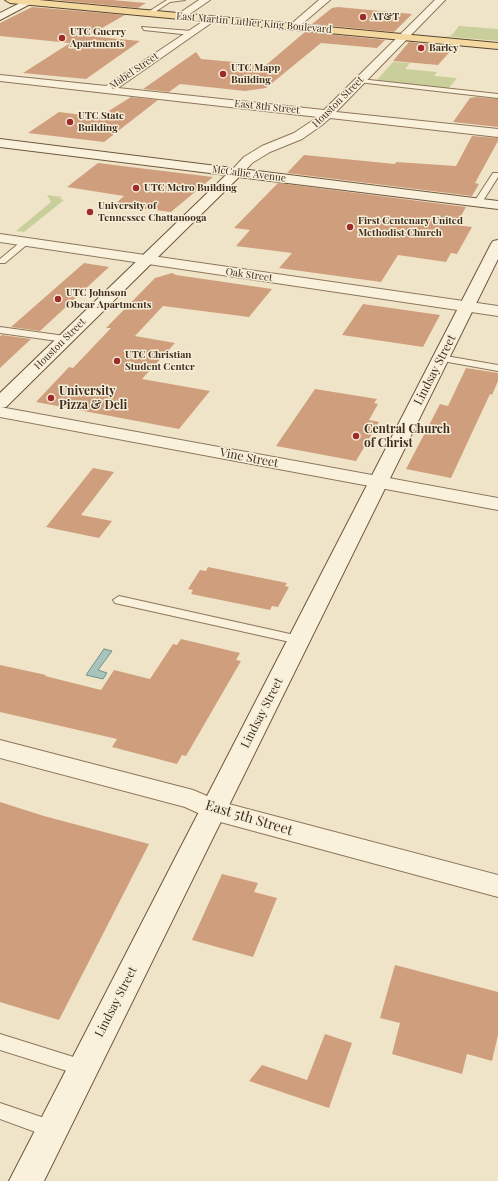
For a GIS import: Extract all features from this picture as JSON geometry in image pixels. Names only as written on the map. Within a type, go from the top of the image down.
[{"type":"main road","name":"East Martin Luther King Boulevard","points":[[10,0],[498,46]]},
{"type":"street","points":[[182,16],[205,0]]},
{"type":"street","points":[[293,27],[325,0]]},
{"type":"street","name":"Houston Street","points":[[0,403],[248,160],[266,149],[311,129],[440,0]]},
{"type":"street","points":[[0,17],[31,1]]},
{"type":"street","name":"Mabel Street","points":[[0,78],[108,90],[211,19]]},
{"type":"street","name":"East 8th Street","points":[[108,90],[328,113],[498,133]]},
{"type":"street","name":"McCallie Avenue","points":[[0,143],[498,205]]},
{"type":"street","name":"Oak Street","points":[[0,238],[498,311]]},
{"type":"street","name":"Lindsay Street","points":[[26,1181],[498,244]]},
{"type":"street","name":"Vine Street","points":[[0,412],[498,504]]},
{"type":"street","name":"East 5th Street","points":[[0,749],[193,800],[213,810],[498,886]]},
{"type":"lane","points":[[150,13],[169,1],[183,0]]},
{"type":"lane","points":[[144,28],[191,33]]},
{"type":"lane","points":[[360,81],[498,96]]},
{"type":"lane","points":[[478,202],[495,174],[498,175]]},
{"type":"lane","points":[[2,261],[26,242]]},
{"type":"lane","points":[[0,330],[65,339]]},
{"type":"lane","points":[[440,358],[498,368]]},
{"type":"lane","points":[[119,600],[299,640]]},
{"type":"lane","points":[[0,1042],[83,1068]]},
{"type":"lane","points":[[0,1111],[52,1129]]},
{"type":"green space","points":[[459,26],[498,29],[498,41],[441,36],[451,36]]},
{"type":"green space","points":[[393,62],[410,63],[405,69],[437,72],[434,76],[457,78],[448,89],[375,82]]},
{"type":"green space","points":[[47,195],[62,197],[60,199],[64,200],[24,232],[16,231],[51,202]]},
{"type":"water","points":[[104,649],[112,651],[98,670],[107,673],[103,679],[86,675]]},
{"type":"building","points":[[55,0],[112,0],[146,3],[138,8]]},
{"type":"building","points":[[32,7],[125,15],[88,36],[140,41],[86,79],[23,73],[70,43],[0,36],[0,23]]},
{"type":"building","name":"AT&T","points":[[338,7],[412,14],[394,32],[312,24],[332,8]]},
{"type":"building","points":[[305,32],[385,40],[377,48],[321,43],[266,88],[245,91],[180,84],[169,92],[143,89],[196,52],[201,59],[266,65]]},
{"type":"building","points":[[409,42],[454,47],[438,65],[393,61]]},
{"type":"building","name":"UTC State Building","points":[[131,97],[158,100],[104,142],[28,133],[59,112],[99,117]]},
{"type":"building","points":[[476,97],[498,99],[498,127],[453,122],[470,98]]},
{"type":"building","points":[[472,136],[498,138],[498,141],[475,183],[479,184],[472,196],[287,173],[304,155],[395,164],[396,162],[456,166]]},
{"type":"building","name":"UTC Metro Building","points":[[98,163],[213,177],[171,212],[114,205],[124,196],[67,187]]},
{"type":"building","points":[[278,183],[466,207],[456,225],[472,227],[457,254],[451,253],[446,262],[398,255],[381,282],[279,268],[292,253],[236,246],[250,230],[234,228]]},
{"type":"building","name":"UTC Johnson Obear Apartments","points":[[84,263],[109,267],[40,331],[11,327]]},
{"type":"building","points":[[172,273],[176,275],[272,289],[249,317],[163,306],[135,336],[175,343],[142,379],[210,391],[179,429],[36,402],[69,367],[73,368],[111,328],[106,328],[155,278]]},
{"type":"building","points":[[363,304],[440,315],[423,347],[342,335]]},
{"type":"building","points":[[0,336],[31,339],[0,368]]},
{"type":"building","points":[[466,368],[498,373],[498,381],[492,395],[490,394],[451,478],[406,469],[440,404],[448,406]]},
{"type":"building","points":[[315,389],[377,399],[374,403],[378,404],[369,420],[379,422],[356,461],[276,446]]},
{"type":"building","points":[[93,468],[114,472],[81,515],[112,521],[99,538],[46,527]]},
{"type":"building","points":[[208,567],[287,583],[285,586],[289,587],[278,607],[272,606],[270,610],[191,594],[193,590],[188,589],[200,570],[206,571]]},
{"type":"building","points":[[181,639],[240,653],[236,660],[241,661],[186,756],[182,755],[177,764],[112,747],[117,739],[0,712],[0,665],[46,675],[45,676],[101,690],[114,670],[150,679],[173,644],[177,645]]},
{"type":"building","points":[[0,802],[44,816],[149,844],[59,1020],[0,1002]]},
{"type":"building","points":[[222,874],[258,883],[254,892],[277,898],[253,957],[192,940]]},
{"type":"building","points":[[395,965],[498,992],[498,1035],[492,1061],[467,1054],[462,1074],[392,1054],[400,1023],[380,1018]]},
{"type":"building","points":[[325,1034],[352,1043],[329,1108],[249,1081],[262,1065],[307,1080]]},
{"type":"place","name":"AT&T","points":[[363,17]]},
{"type":"place","name":"UTC Guerry Apartments","points":[[62,38]]},
{"type":"place","name":"Barley","points":[[421,48]]},
{"type":"place","name":"UTC Mapp Building","points":[[223,74]]},
{"type":"place","name":"UTC State Building","points":[[70,122]]},
{"type":"place","name":"UTC Metro Building","points":[[136,188]]},
{"type":"place","name":"University of Tennessee Chattanooga","points":[[90,212]]},
{"type":"place","name":"First Centenary United Methodist Church","points":[[350,227]]},
{"type":"place","name":"UTC Johnson Obear Apartments","points":[[58,299]]},
{"type":"place","name":"UTC Christian Student Center","points":[[117,361]]},
{"type":"place","name":"University Pizza & Deli","points":[[51,398]]},
{"type":"place","name":"Central Church of Christ","points":[[356,436]]}]
